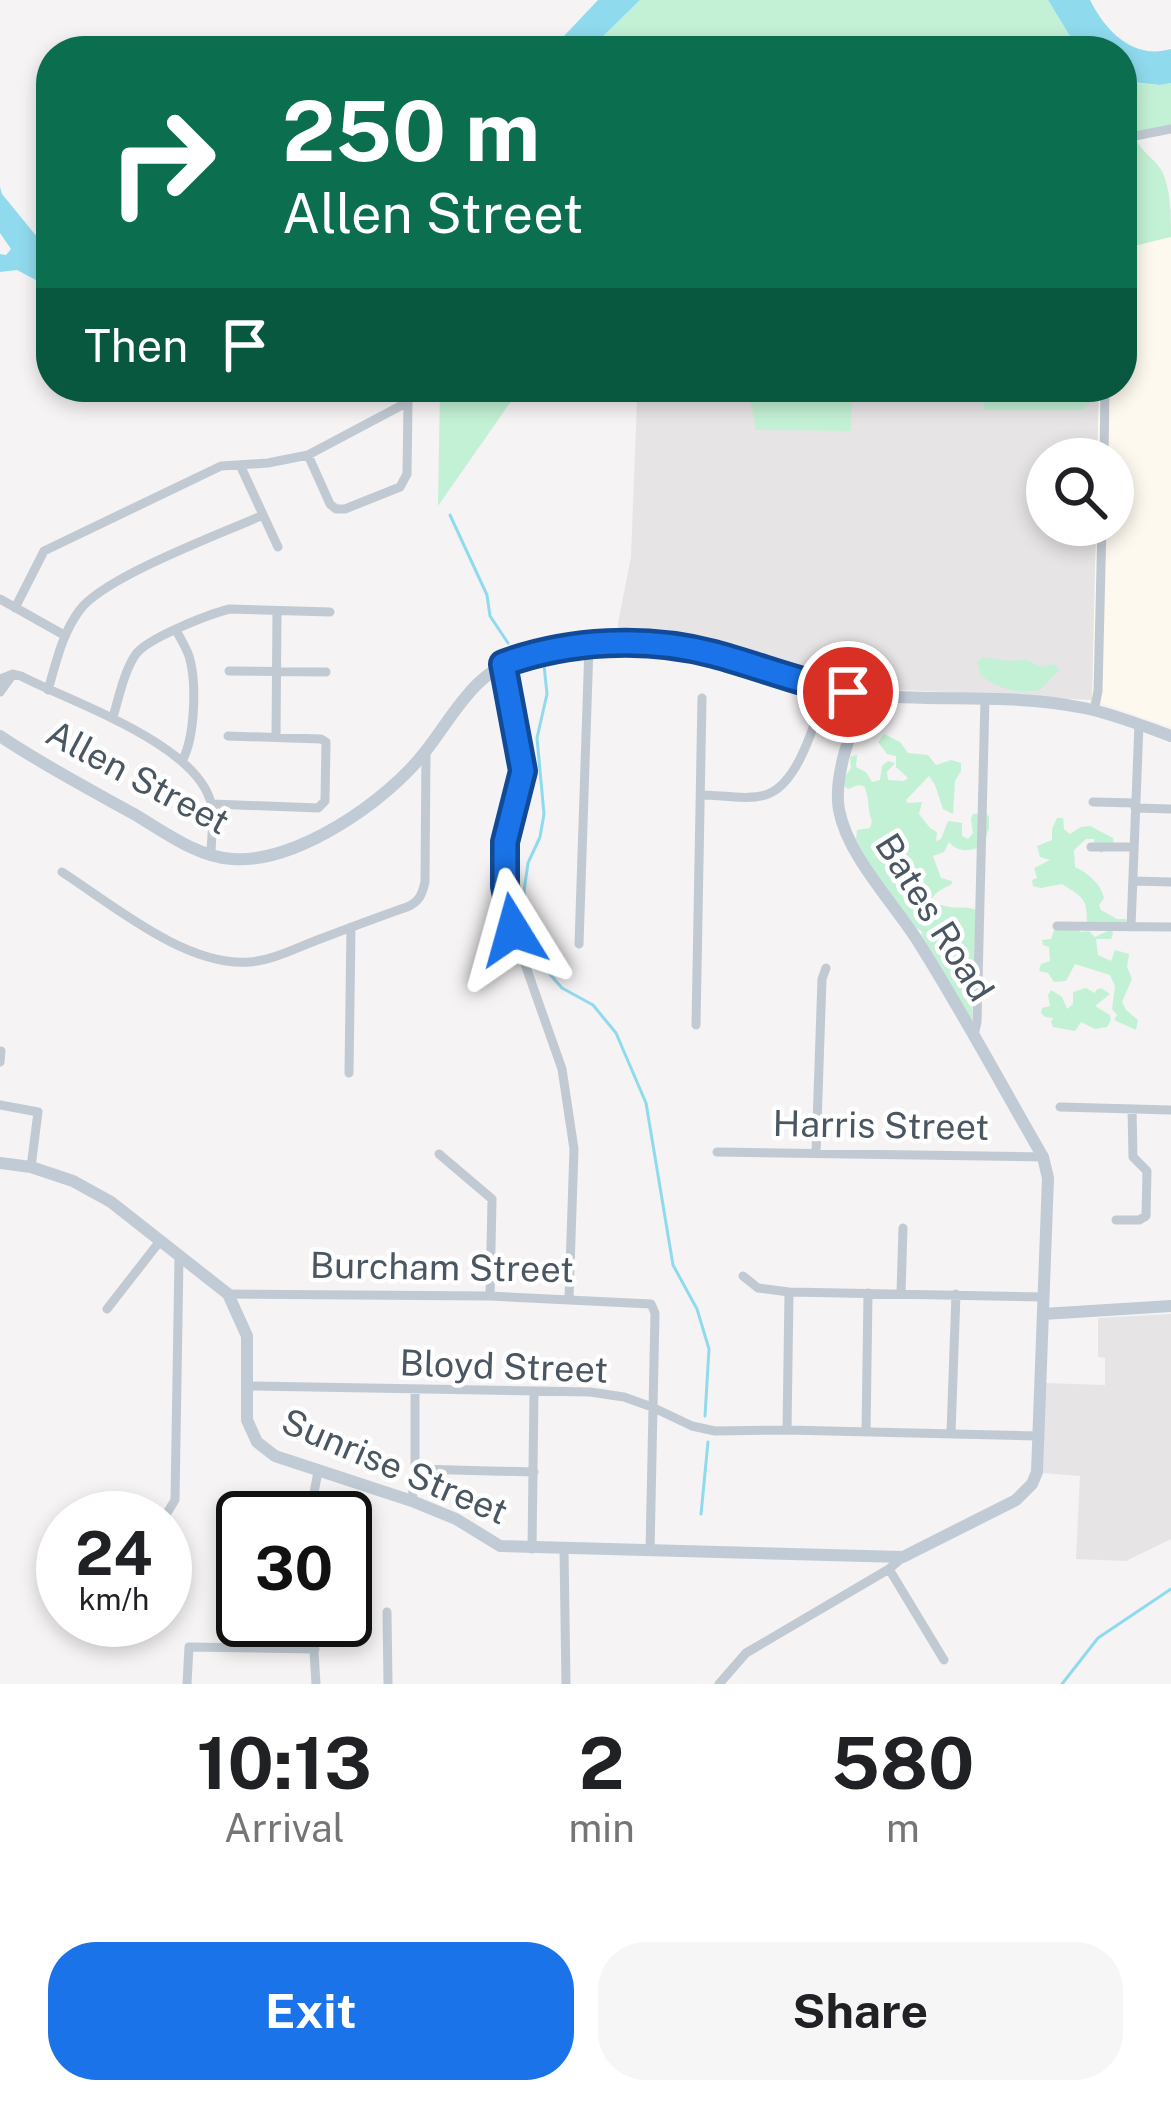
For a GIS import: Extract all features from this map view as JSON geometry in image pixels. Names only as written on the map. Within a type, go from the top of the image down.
[{"type":"street","points":[[1137,136],[1171,129]]},
{"type":"street","points":[[15,608],[44,551],[221,466],[308,455],[408,402],[407,474],[400,487],[336,509],[308,455]]},
{"type":"street","points":[[1104,438],[1105,402]]},
{"type":"street","points":[[240,465],[278,547]]},
{"type":"street","points":[[48,690],[64,635],[81,607],[128,575],[263,515]]},
{"type":"street","points":[[1094,711],[1101,546]]},
{"type":"street","points":[[0,599],[64,635]]},
{"type":"street","points":[[113,716],[136,655],[176,630],[230,609],[330,612]]},
{"type":"street","points":[[276,736],[277,611]]},
{"type":"street","points":[[176,630],[189,657],[193,680],[191,730],[182,760]]},
{"type":"street","points":[[579,944],[589,646]]},
{"type":"street","name":"Allen Street","points":[[0,736],[211,856],[236,860],[282,852],[330,831],[389,790],[426,751],[480,680],[503,664],[530,654],[589,646],[676,646],[827,689],[867,695],[1040,702],[1094,711],[1171,736]]},
{"type":"street","points":[[503,664],[523,771],[505,842],[505,886],[513,930],[562,1069],[574,1149],[569,1298]]},
{"type":"street","points":[[229,670],[326,672]]},
{"type":"street","points":[[0,692],[13,674]]},
{"type":"street","points":[[0,679],[13,674],[113,716],[182,760],[212,804],[211,856]]},
{"type":"street","points":[[702,795],[764,796],[784,785],[803,752],[827,689]]},
{"type":"street","name":"Bates Road","points":[[867,695],[847,743],[839,797],[841,817],[1043,1157]]},
{"type":"street","points":[[696,1025],[702,698]]},
{"type":"street","points":[[974,1035],[985,699]]},
{"type":"street","points":[[1131,927],[1139,724]]},
{"type":"street","points":[[212,804],[322,806],[325,802],[326,742],[322,739],[228,736]]},
{"type":"street","points":[[62,872],[192,952],[219,960],[255,962],[416,903],[425,882],[426,751]]},
{"type":"street","points":[[1093,802],[1171,809]]},
{"type":"street","points":[[1091,848],[1134,847]]},
{"type":"street","points":[[1132,881],[1171,882]]},
{"type":"street","points":[[349,1073],[351,926]]},
{"type":"street","points":[[1057,926],[1171,927]]},
{"type":"street","points":[[816,1153],[826,968]]},
{"type":"street","points":[[0,1062],[1,1051]]},
{"type":"street","points":[[0,1106],[38,1112],[32,1167]]},
{"type":"street","points":[[1060,1107],[1171,1110]]},
{"type":"street","points":[[1116,1220],[1146,1216],[1149,1178],[1132,1157],[1132,1109]]},
{"type":"street","name":"Harris Street","points":[[717,1152],[1043,1157]]},
{"type":"street","points":[[439,1154],[491,1199],[490,1296]]},
{"type":"street","points":[[1039,1436],[1048,1178],[1043,1157]]},
{"type":"street","points":[[0,1163],[32,1167],[73,1181],[111,1202],[228,1294]]},
{"type":"street","points":[[901,1293],[903,1228]]},
{"type":"street","points":[[107,1309],[160,1241]]},
{"type":"street","points":[[175,1491],[179,1257]]},
{"type":"street","points":[[743,1276],[758,1288],[789,1292],[1044,1297]]},
{"type":"street","points":[[787,1430],[789,1292]]},
{"type":"street","points":[[866,1432],[868,1293]]},
{"type":"street","name":"Burcham Street","points":[[228,1294],[490,1296],[646,1303],[653,1307],[652,1407]]},
{"type":"street","name":"Sunrise Street","points":[[228,1294],[247,1336],[247,1420],[257,1442],[275,1456],[456,1519],[500,1546],[903,1557],[1026,1492],[1037,1472],[1039,1436]]},
{"type":"street","points":[[951,1433],[956,1294]]},
{"type":"street","points":[[1043,1314],[1171,1306]]},
{"type":"street","name":"Bloyd Street","points":[[248,1386],[609,1394],[715,1431],[1039,1436]]},
{"type":"street","points":[[412,1501],[415,1389]]},
{"type":"street","points":[[532,1549],[534,1391]]},
{"type":"street","points":[[650,1551],[652,1407]]},
{"type":"street","points":[[416,1469],[533,1472]]},
{"type":"street","points":[[314,1491],[318,1472]]},
{"type":"street","points":[[564,1550],[566,1684]]},
{"type":"street","points":[[719,1684],[746,1653],[903,1557]]},
{"type":"street","points":[[889,1569],[944,1660]]},
{"type":"street","points":[[387,1612],[388,1684]]},
{"type":"street","points":[[187,1684],[189,1647],[315,1649],[316,1684]]},
{"type":"shaded area","points":[[1171,237],[1171,727],[1092,700],[1096,546],[1134,546],[1134,438],[1098,438],[1099,402],[1137,402],[1137,245]]},
{"type":"shaded area","points":[[637,402],[1099,402],[1098,438],[1026,438],[1026,546],[1096,546],[1092,700],[868,688],[688,639],[623,633],[618,623],[631,557]]},
{"type":"shaded area","points":[[1171,1314],[1171,1539],[1126,1561],[1076,1559],[1080,1476],[1043,1473],[1044,1383],[1105,1385],[1105,1358],[1098,1357],[1098,1318]]},
{"type":"green space","points":[[640,0],[1048,0],[1070,36],[603,36]]},
{"type":"green space","points":[[1137,83],[1171,83],[1171,125],[1137,131]]},
{"type":"green space","points":[[1137,141],[1165,178],[1171,237],[1137,245]]},
{"type":"green space","points":[[440,402],[511,402],[438,506]]},
{"type":"green space","points":[[751,402],[852,402],[851,431],[756,430]]},
{"type":"green space","points":[[984,402],[1090,402],[1082,410],[984,410]]},
{"type":"green space","points":[[983,657],[1027,660],[1041,667],[1055,664],[1059,670],[1040,690],[1016,691],[981,676],[977,662]]},
{"type":"green space","points":[[884,734],[900,742],[908,753],[928,755],[936,765],[951,760],[961,763],[953,814],[943,809],[929,776],[906,800],[922,802],[919,814],[937,832],[936,841],[948,821],[962,823],[962,836],[968,839],[973,833],[973,814],[989,817],[983,846],[965,850],[949,842],[944,852],[933,856],[941,878],[952,884],[933,897],[932,912],[942,905],[976,910],[972,1021],[923,932],[901,919],[856,839],[857,830],[870,828],[872,821],[864,786],[844,786],[850,757],[857,755],[856,767],[872,782],[880,780],[888,761],[895,763],[887,772],[888,780],[908,778],[896,767],[896,756],[887,754],[878,742]]},
{"type":"green space","points":[[1057,818],[1063,818],[1070,834],[1090,826],[1113,838],[1114,845],[1101,853],[1094,839],[1086,839],[1074,850],[1075,867],[1100,888],[1101,910],[1127,923],[1087,925],[1085,904],[1075,893],[1062,884],[1033,886],[1034,868],[1050,860],[1040,857],[1037,846],[1052,840]]},
{"type":"green space","points":[[1055,928],[1089,931],[1095,937],[1112,929],[1111,939],[1096,939],[1098,955],[1111,961],[1115,950],[1129,954],[1132,979],[1122,1002],[1138,1020],[1136,1030],[1114,1020],[1115,986],[1110,975],[1075,964],[1066,981],[1054,982],[1048,973],[1039,971],[1041,964],[1050,961],[1049,947],[1042,940],[1051,939]]},
{"type":"green space","points":[[1086,988],[1095,993],[1101,988],[1110,994],[1095,1006],[1110,1015],[1107,1027],[1095,1029],[1081,1022],[1075,1031],[1053,1027],[1053,1018],[1041,1013],[1050,1006],[1051,990],[1062,997],[1067,1009],[1073,1004],[1073,992]]},
{"type":"water","points":[[598,0],[640,0],[603,36],[564,36]]},
{"type":"water","points":[[1048,0],[1090,0],[1117,36],[1070,36]]},
{"type":"water","points":[[1137,48],[1171,49],[1171,83],[1137,83]]},
{"type":"water","points":[[0,187],[36,236],[36,280],[17,270],[0,272],[0,254],[11,249],[0,233]]},
{"type":"waterway","points":[[450,515],[487,595],[490,616],[508,643]]},
{"type":"waterway","points":[[544,665],[547,694],[537,738],[544,814],[524,891],[528,932],[541,964],[562,988],[593,1005],[616,1033],[646,1103],[673,1265],[697,1309],[709,1349],[705,1416]]},
{"type":"waterway","points":[[701,1514],[708,1442]]},
{"type":"waterway","points":[[1062,1684],[1098,1638],[1171,1589]]},
{"type":"route","points":[[513,930],[505,886],[505,842],[523,771],[503,664],[530,654],[644,643],[710,653],[848,692]]}]
